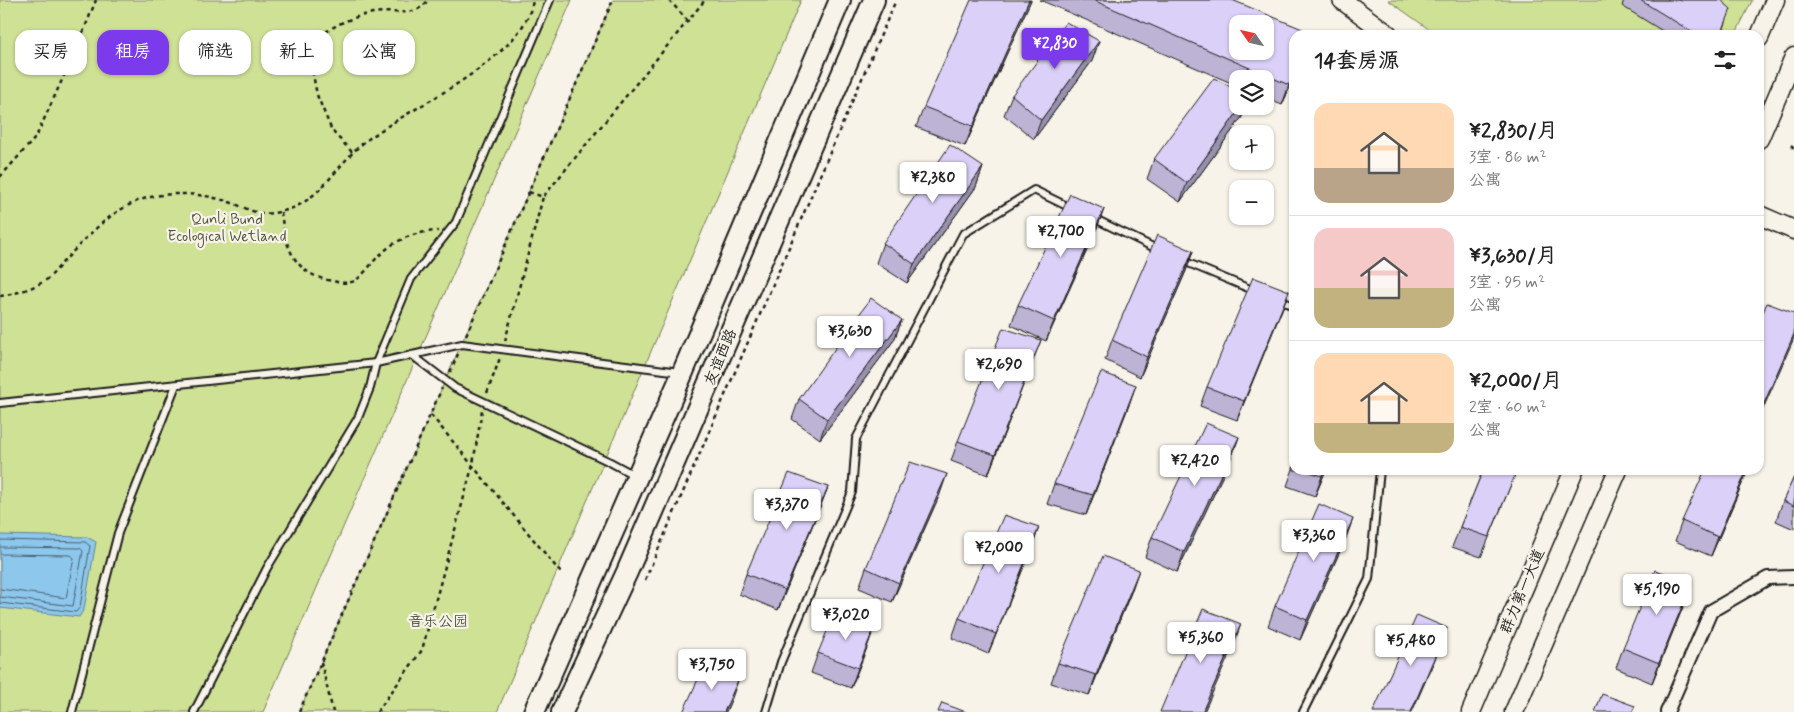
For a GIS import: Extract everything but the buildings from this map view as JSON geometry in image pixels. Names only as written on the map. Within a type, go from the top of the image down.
[{"type":"main road","name":"友谊西路","points":[[534,712],[683,372],[840,0]]},
{"type":"main road","name":"友谊西路","points":[[562,712],[627,572],[874,0]]},
{"type":"main road","points":[[1342,0],[1382,30]]},
{"type":"main road","points":[[1762,30],[1775,0]]},
{"type":"main road","points":[[1764,127],[1794,57]]},
{"type":"main road","points":[[1764,217],[1794,230]]},
{"type":"main road","name":"群力第一大道","points":[[1471,712],[1572,475]]},
{"type":"main road","points":[[1514,712],[1616,475]]},
{"type":"street","points":[[1667,712],[1711,611],[1768,578],[1794,577]]},
{"type":"lane","points":[[194,712],[267,568],[358,418],[370,388],[376,364],[411,279],[456,222],[550,0]]},
{"type":"lane","points":[[766,712],[781,662],[852,492],[856,439],[963,234],[1034,190],[1077,210]]},
{"type":"lane","points":[[1086,215],[1164,252]]},
{"type":"lane","points":[[1173,256],[1259,292]]},
{"type":"lane","points":[[1268,296],[1289,304]]},
{"type":"lane","points":[[0,403],[376,364],[462,344],[683,372]]},
{"type":"lane","points":[[412,355],[455,388],[610,462],[637,477]]},
{"type":"lane","points":[[72,712],[118,533],[176,385]]},
{"type":"lane","points":[[1303,712],[1369,579],[1379,475]]},
{"type":"path","points":[[0,177],[36,137],[78,46],[96,0]]},
{"type":"path","points":[[352,152],[332,131],[317,95],[311,64],[316,40],[337,25],[354,18],[374,13],[412,12],[423,8],[428,0]]},
{"type":"path","points":[[0,296],[23,290],[46,280],[110,215],[152,196],[168,194],[211,198],[230,202],[246,210],[263,214],[281,212],[312,198],[325,186],[352,152],[397,119],[484,66],[517,35],[527,21],[533,0]]},
{"type":"path","points":[[670,0],[688,21]]},
{"type":"path","points":[[378,712],[422,650],[473,464],[484,402],[503,349],[543,198],[705,0]]},
{"type":"path","points":[[645,580],[896,0]]},
{"type":"path","points":[[529,192],[543,198]]},
{"type":"path","points":[[281,212],[284,237],[298,262],[308,274],[341,283],[355,280],[386,248],[416,232],[449,231]]},
{"type":"path","points":[[431,415],[561,574]]},
{"type":"path","points":[[321,662],[333,712]]},
{"type":"green space","name":"Qunli Bund Ecological Wetland","points":[[0,0],[572,0],[263,712],[0,712]]},
{"type":"green space","name":"音乐公园","points":[[613,0],[801,0],[497,712],[299,712]]},
{"type":"green space","points":[[1388,0],[1752,0],[1738,30],[1430,30]]},
{"type":"water","points":[[0,535],[87,537],[96,542],[84,609],[79,617],[0,608]]}]
